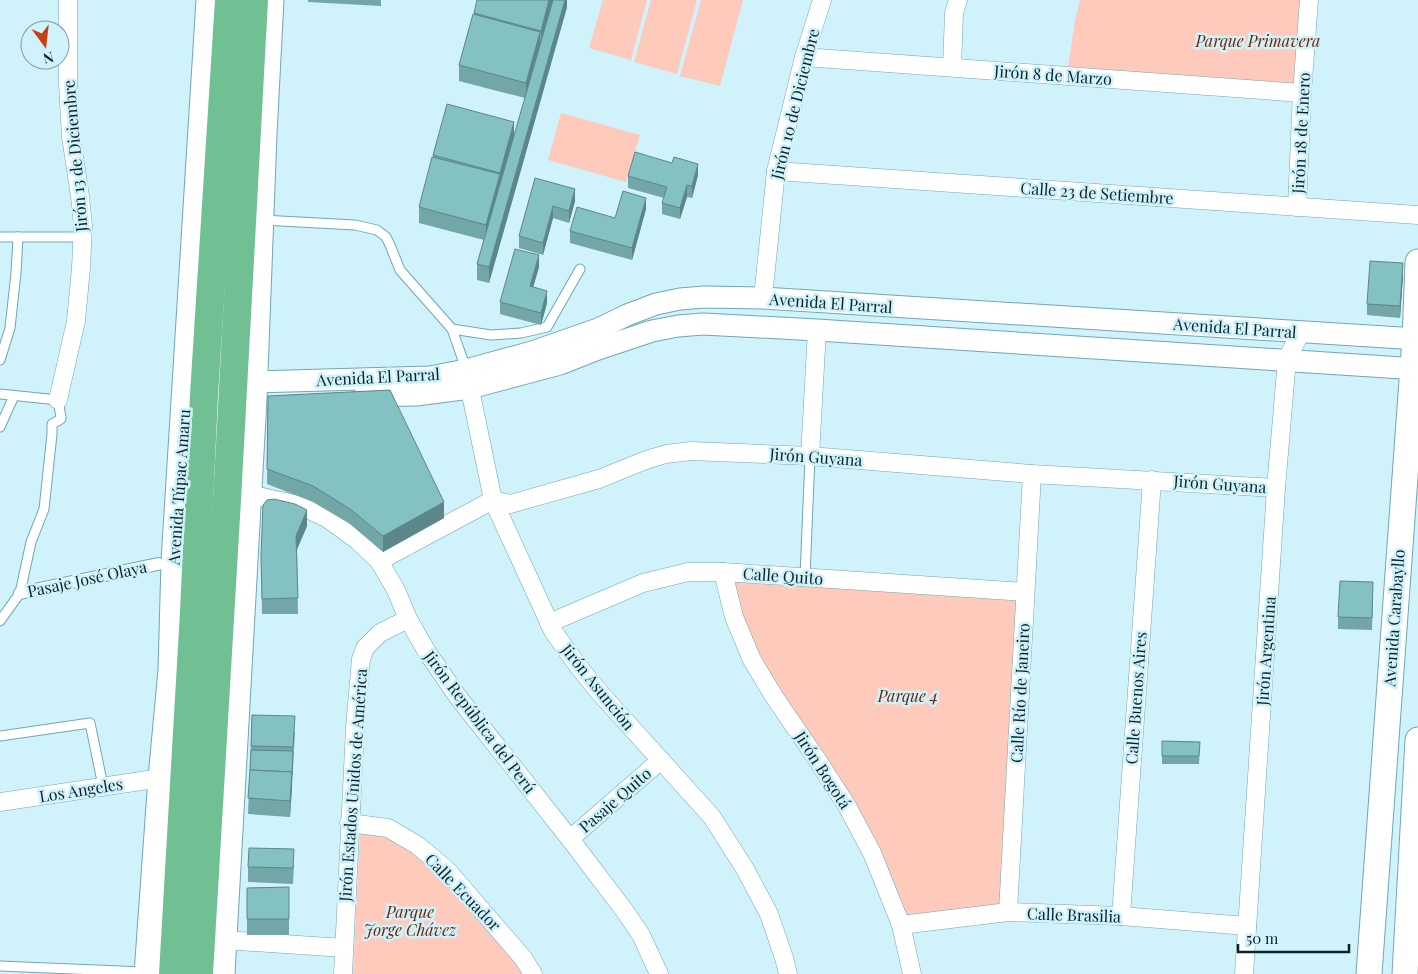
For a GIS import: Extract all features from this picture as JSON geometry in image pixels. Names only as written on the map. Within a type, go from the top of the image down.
[{"type":"highway","name":"Avenida Túpac Amaru","points":[[156,974],[194,612],[204,395],[229,0]]},
{"type":"highway","points":[[199,974],[254,0]]},
{"type":"main road","name":"Avenida Túpac Amaru","points":[[156,974],[161,778],[171,670],[175,552],[209,0]]},
{"type":"main road","points":[[222,974],[255,390],[271,0]]},
{"type":"main road","name":"Avenida Carabayllo","points":[[1369,974],[1415,368],[1418,262]]},
{"type":"main road","points":[[1405,974],[1414,891],[1418,740]]},
{"type":"street","name":"Jirón 13 de Diciembre","points":[[58,400],[76,321],[83,226],[71,137],[68,84],[68,0]]},
{"type":"street","name":"Jirón 10 de Diciembre","points":[[763,298],[776,171],[804,58],[822,0]]},
{"type":"street","points":[[952,68],[954,13],[958,0]]},
{"type":"street","name":"Jirón 18 de Enero","points":[[1297,206],[1302,93],[1309,0]]},
{"type":"street","name":"Jirón 8 de Marzo","points":[[804,58],[1302,93]]},
{"type":"street","name":"Calle 23 de Setiembre","points":[[776,171],[1418,215]]},
{"type":"street","name":"Avenida El Parral","points":[[255,390],[416,394],[468,379],[532,352],[598,329],[656,304],[704,297],[763,298],[1416,339]]},
{"type":"street","name":"Avenida El Parral","points":[[468,379],[560,364],[652,330],[704,324],[1415,368]]},
{"type":"street","points":[[810,456],[817,330]]},
{"type":"street","name":"Jirón Argentina","points":[[1244,974],[1276,488],[1287,359],[1301,332]]},
{"type":"street","name":"Jirón Asunción","points":[[468,379],[493,500],[553,631],[600,694],[712,817],[745,869],[769,914],[788,974]]},
{"type":"street","name":"Jirón Guyana","points":[[493,500],[510,504],[599,479],[666,454],[691,451],[810,456],[1032,474],[1276,488]]},
{"type":"street","name":"Calle Río de Janeiro","points":[[1008,912],[1032,474]]},
{"type":"street","name":"Calle Buenos Aires","points":[[1121,916],[1152,480]]},
{"type":"street","name":"Jirón República del Perú","points":[[249,494],[299,505],[328,519],[357,540],[379,561],[396,590],[408,619],[426,652],[624,910],[641,935],[658,974]]},
{"type":"street","points":[[379,561],[493,500]]},
{"type":"street","name":"Pasaje José Olaya","points":[[20,593],[158,564]]},
{"type":"street","name":"Calle Quito","points":[[550,623],[643,583],[688,572],[724,572],[1025,592]]},
{"type":"street","name":"Jirón Bogotá","points":[[724,572],[734,617],[752,660],[847,806],[872,852],[901,925],[912,974]]},
{"type":"street","name":"Jirón Estados Unidos de América","points":[[343,974],[355,728],[361,660],[365,648],[380,634],[408,619]]},
{"type":"street","name":"Pasaje Quito","points":[[570,839],[661,760]]},
{"type":"street","name":"Los Angeles","points":[[0,802],[161,778]]},
{"type":"street","name":"Calle Ecuador","points":[[350,823],[388,828],[417,845],[447,870],[523,958],[533,974]]},
{"type":"street","name":"Calle Brasilia","points":[[901,925],[1008,912],[1121,916],[1247,926]]},
{"type":"street","points":[[224,940],[344,948]]},
{"type":"lane","points":[[261,220],[355,225],[377,230],[386,237],[400,270],[452,330],[468,379]]},
{"type":"lane","points":[[0,237],[82,237]]},
{"type":"lane","points":[[0,360],[10,328],[18,237]]},
{"type":"lane","points":[[452,330],[491,335],[521,333],[547,327],[580,269]]},
{"type":"lane","points":[[0,394],[58,400],[61,419],[52,424],[44,509],[31,542],[20,593]]},
{"type":"lane","points":[[0,427],[14,396]]},
{"type":"lane","points":[[805,577],[810,456]]},
{"type":"lane","name":"Pasaje José Olaya","points":[[0,621],[20,593]]},
{"type":"lane","points":[[0,736],[90,723],[103,786]]},
{"type":"lane","points":[[0,966],[156,974]]},
{"type":"green space","points":[[603,0],[647,0],[631,60],[589,48]]},
{"type":"green space","points":[[651,0],[697,0],[677,74],[634,62]]},
{"type":"green space","points":[[701,0],[743,0],[720,86],[680,76]]},
{"type":"green space","name":"Parque Primavera","points":[[1080,0],[1302,0],[1296,84],[1068,68]]},
{"type":"green space","points":[[561,113],[640,135],[626,182],[548,160]]},
{"type":"green space","name":"Parque 4","points":[[733,579],[1018,598],[1000,906],[906,916],[764,663],[742,619]]},
{"type":"green space","name":"Parque Jorge Chávez","points":[[360,832],[389,838],[411,851],[439,874],[490,930],[523,974],[353,974]]},
{"type":"building","points":[[477,0],[549,0],[541,31],[474,13]]},
{"type":"building","points":[[553,0],[565,0],[489,267],[477,264]]},
{"type":"building","points":[[473,14],[540,32],[526,83],[459,65]]},
{"type":"building","points":[[447,104],[514,122],[500,173],[433,155]]},
{"type":"building","points":[[635,152],[672,163],[674,157],[698,164],[692,186],[687,185],[680,208],[662,203],[667,187],[628,176]]},
{"type":"building","points":[[432,157],[500,174],[486,225],[419,207]]},
{"type":"building","points":[[535,178],[575,189],[569,211],[553,206],[543,243],[519,236]]},
{"type":"building","points":[[623,191],[646,198],[632,248],[570,231],[577,207],[615,218]]},
{"type":"building","points":[[515,249],[539,255],[530,286],[547,291],[541,313],[500,302]]},
{"type":"building","points":[[1370,261],[1403,263],[1400,306],[1367,304]]},
{"type":"building","points":[[390,390],[444,502],[383,536],[350,509],[313,486],[267,469],[268,396]]},
{"type":"building","points":[[274,499],[295,504],[307,510],[296,536],[298,598],[262,599],[263,505],[267,500]]},
{"type":"building","points":[[1340,581],[1373,582],[1372,618],[1338,617]]},
{"type":"building","points":[[252,715],[295,716],[293,747],[251,746]]},
{"type":"building","points":[[1162,741],[1200,742],[1199,756],[1162,756]]},
{"type":"building","points":[[251,750],[293,751],[292,775],[292,772],[250,770]]},
{"type":"building","points":[[250,770],[292,772],[290,801],[248,798]]},
{"type":"building","points":[[249,848],[294,849],[293,868],[248,867]]},
{"type":"building","points":[[289,887],[289,919],[247,919],[247,888]]}]
